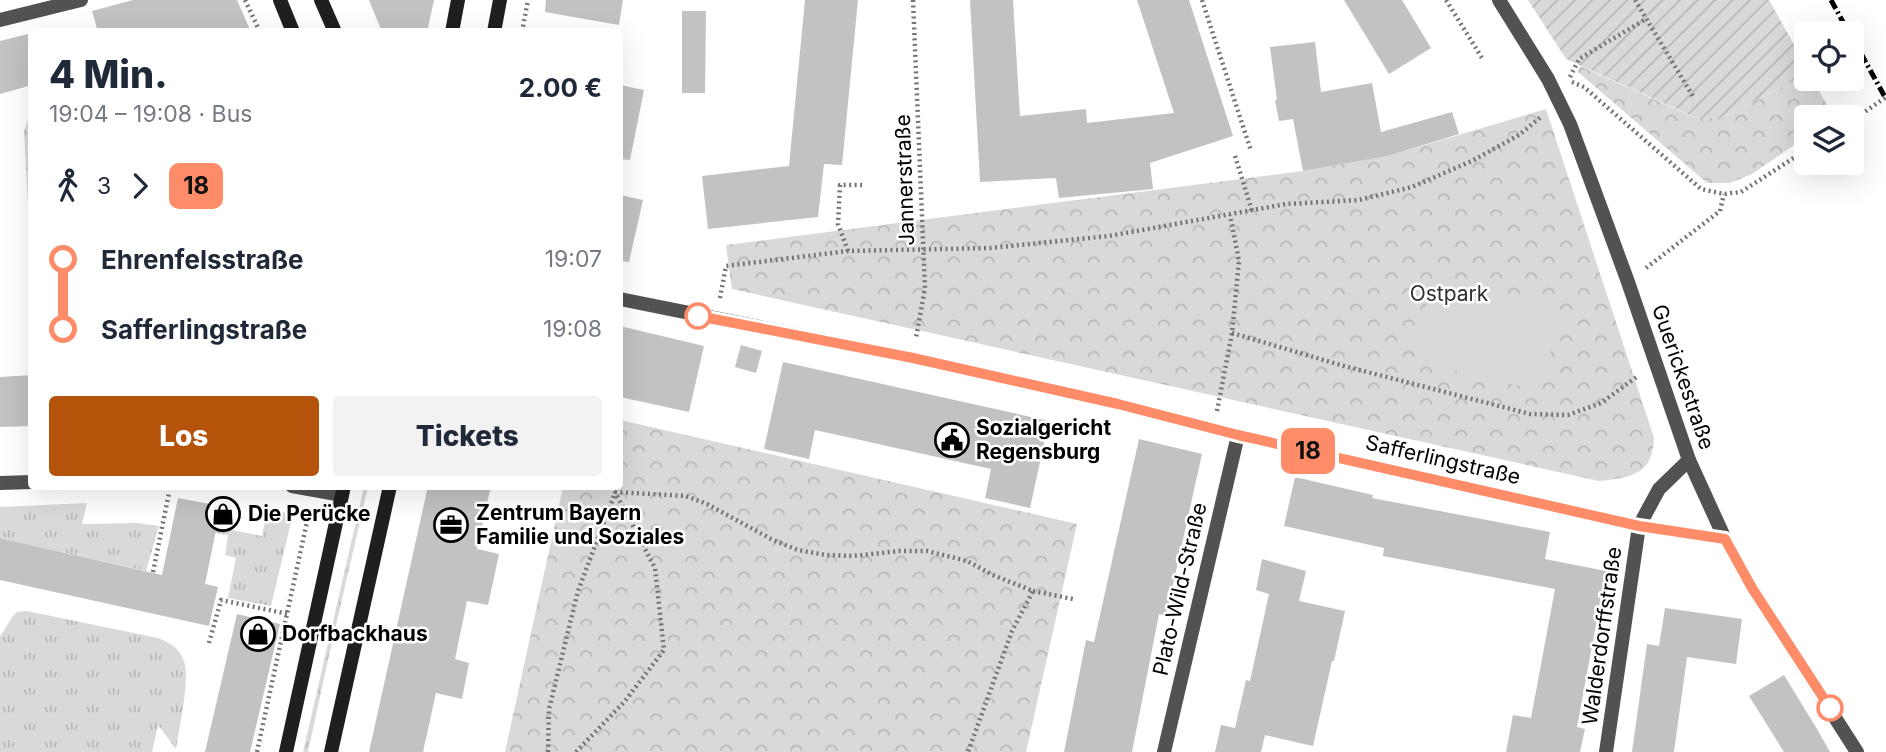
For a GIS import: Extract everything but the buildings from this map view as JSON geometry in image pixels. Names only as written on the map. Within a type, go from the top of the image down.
[{"type":"main road","points":[[280,0],[291,28]]},
{"type":"main road","points":[[321,0],[333,28]]},
{"type":"main road","points":[[453,28],[458,0]]},
{"type":"main road","points":[[495,28],[500,0]]},
{"type":"main road","points":[[331,752],[389,490]]},
{"type":"main road","points":[[286,752],[343,491]]},
{"type":"street","points":[[0,20],[81,0]]},
{"type":"street","name":"Guerickestraße","points":[[1499,0],[1548,79],[1570,124],[1689,460],[1725,539],[1752,588],[1857,752]]},
{"type":"street","name":"Safferlingstraße","points":[[623,300],[913,358],[1639,526],[1725,539]]},
{"type":"street","name":"Plato-Wild-Straße","points":[[1164,752],[1238,435]]},
{"type":"street","name":"Walderdorffstraße","points":[[1606,752],[1639,526],[1659,489],[1689,460]]},
{"type":"street","points":[[0,483],[28,482]]},
{"type":"street","points":[[313,490],[343,491]]},
{"type":"path","points":[[245,0],[258,28]]},
{"type":"path","points":[[521,28],[528,0]]},
{"type":"path","name":"Jannerstraße","points":[[913,0],[925,288],[913,358]]},
{"type":"path","points":[[1202,0],[1251,151]]},
{"type":"path","points":[[1446,0],[1482,58]]},
{"type":"path","points":[[1635,0],[1694,98]]},
{"type":"path","points":[[1646,19],[1579,60],[1568,80],[1584,87],[1701,189],[1724,194],[1741,192],[1794,158]]},
{"type":"path","points":[[1864,113],[1886,97]]},
{"type":"path","points":[[716,319],[726,266],[848,251],[990,248],[1109,236],[1286,204],[1359,200],[1412,187],[1472,161],[1519,135],[1560,103]]},
{"type":"path","points":[[1235,156],[1252,211]]},
{"type":"path","points":[[848,251],[838,224],[840,185],[862,185]]},
{"type":"path","points":[[1653,263],[1720,211],[1724,194]]},
{"type":"path","points":[[1213,429],[1232,333],[1238,261],[1230,215]]},
{"type":"path","points":[[1232,333],[1343,366],[1530,414],[1569,415],[1601,402],[1655,363]]},
{"type":"path","points":[[257,752],[296,584],[313,490]]},
{"type":"path","points":[[615,492],[686,496],[798,550],[853,556],[927,551],[967,561],[1033,591],[1073,599]]},
{"type":"path","points":[[548,752],[549,709],[578,591],[615,492]]},
{"type":"path","points":[[576,752],[625,701],[664,650],[655,568],[615,492]]},
{"type":"path","points":[[153,572],[169,493]]},
{"type":"path","points":[[968,752],[1012,631],[1033,591]]},
{"type":"path","points":[[209,643],[221,600],[288,614]]},
{"type":"green space","points":[[1528,0],[1769,0],[1794,45],[1794,80],[1720,119],[1692,116],[1566,59]]},
{"type":"green space","points":[[1580,66],[1691,116],[1720,119],[1794,80],[1794,91],[1819,91],[1827,105],[1794,105],[1794,145],[1752,174],[1730,183],[1707,183],[1578,72]]},
{"type":"green space","name":"Ostpark","points":[[1546,109],[1654,438],[1649,460],[1644,467],[1630,476],[1599,481],[732,289],[726,245],[1303,171],[1388,156]]},
{"type":"green space","points":[[28,120],[28,204],[24,132]]},
{"type":"green space","points":[[1432,280],[1560,310],[1541,391],[1413,361]]},
{"type":"green space","points":[[623,421],[1077,524],[1026,752],[505,752],[562,490],[623,490]]},
{"type":"green space","points":[[363,490],[367,490],[308,752],[303,752]]},
{"type":"green space","points":[[87,503],[82,524],[137,523],[159,526],[146,571],[0,538],[0,507]]},
{"type":"green space","points":[[274,510],[287,513],[292,518],[271,606],[228,598],[236,558],[225,555],[228,535],[215,533],[217,527],[262,536],[266,516],[272,518]]},
{"type":"green space","points":[[27,611],[158,638],[175,648],[184,660],[186,673],[176,749],[158,725],[152,752],[0,752],[0,637],[17,612]]},
{"type":"railway","points":[[1831,0],[1842,21]]},
{"type":"railway","points":[[1864,59],[1886,99]]},
{"type":"bus line","name":"18","points":[[698,316],[913,358],[1639,526],[1725,539],[1752,588],[1830,708]]},
{"type":"place","name":"Sozialgericht Regensburg","points":[[952,440]]},
{"type":"place","name":"Die Perücke","points":[[223,514]]},
{"type":"place","name":"Zentrum Bayern Familie und Soziales","points":[[451,525]]},
{"type":"place","name":"Dorfbackhaus","points":[[258,634]]}]
